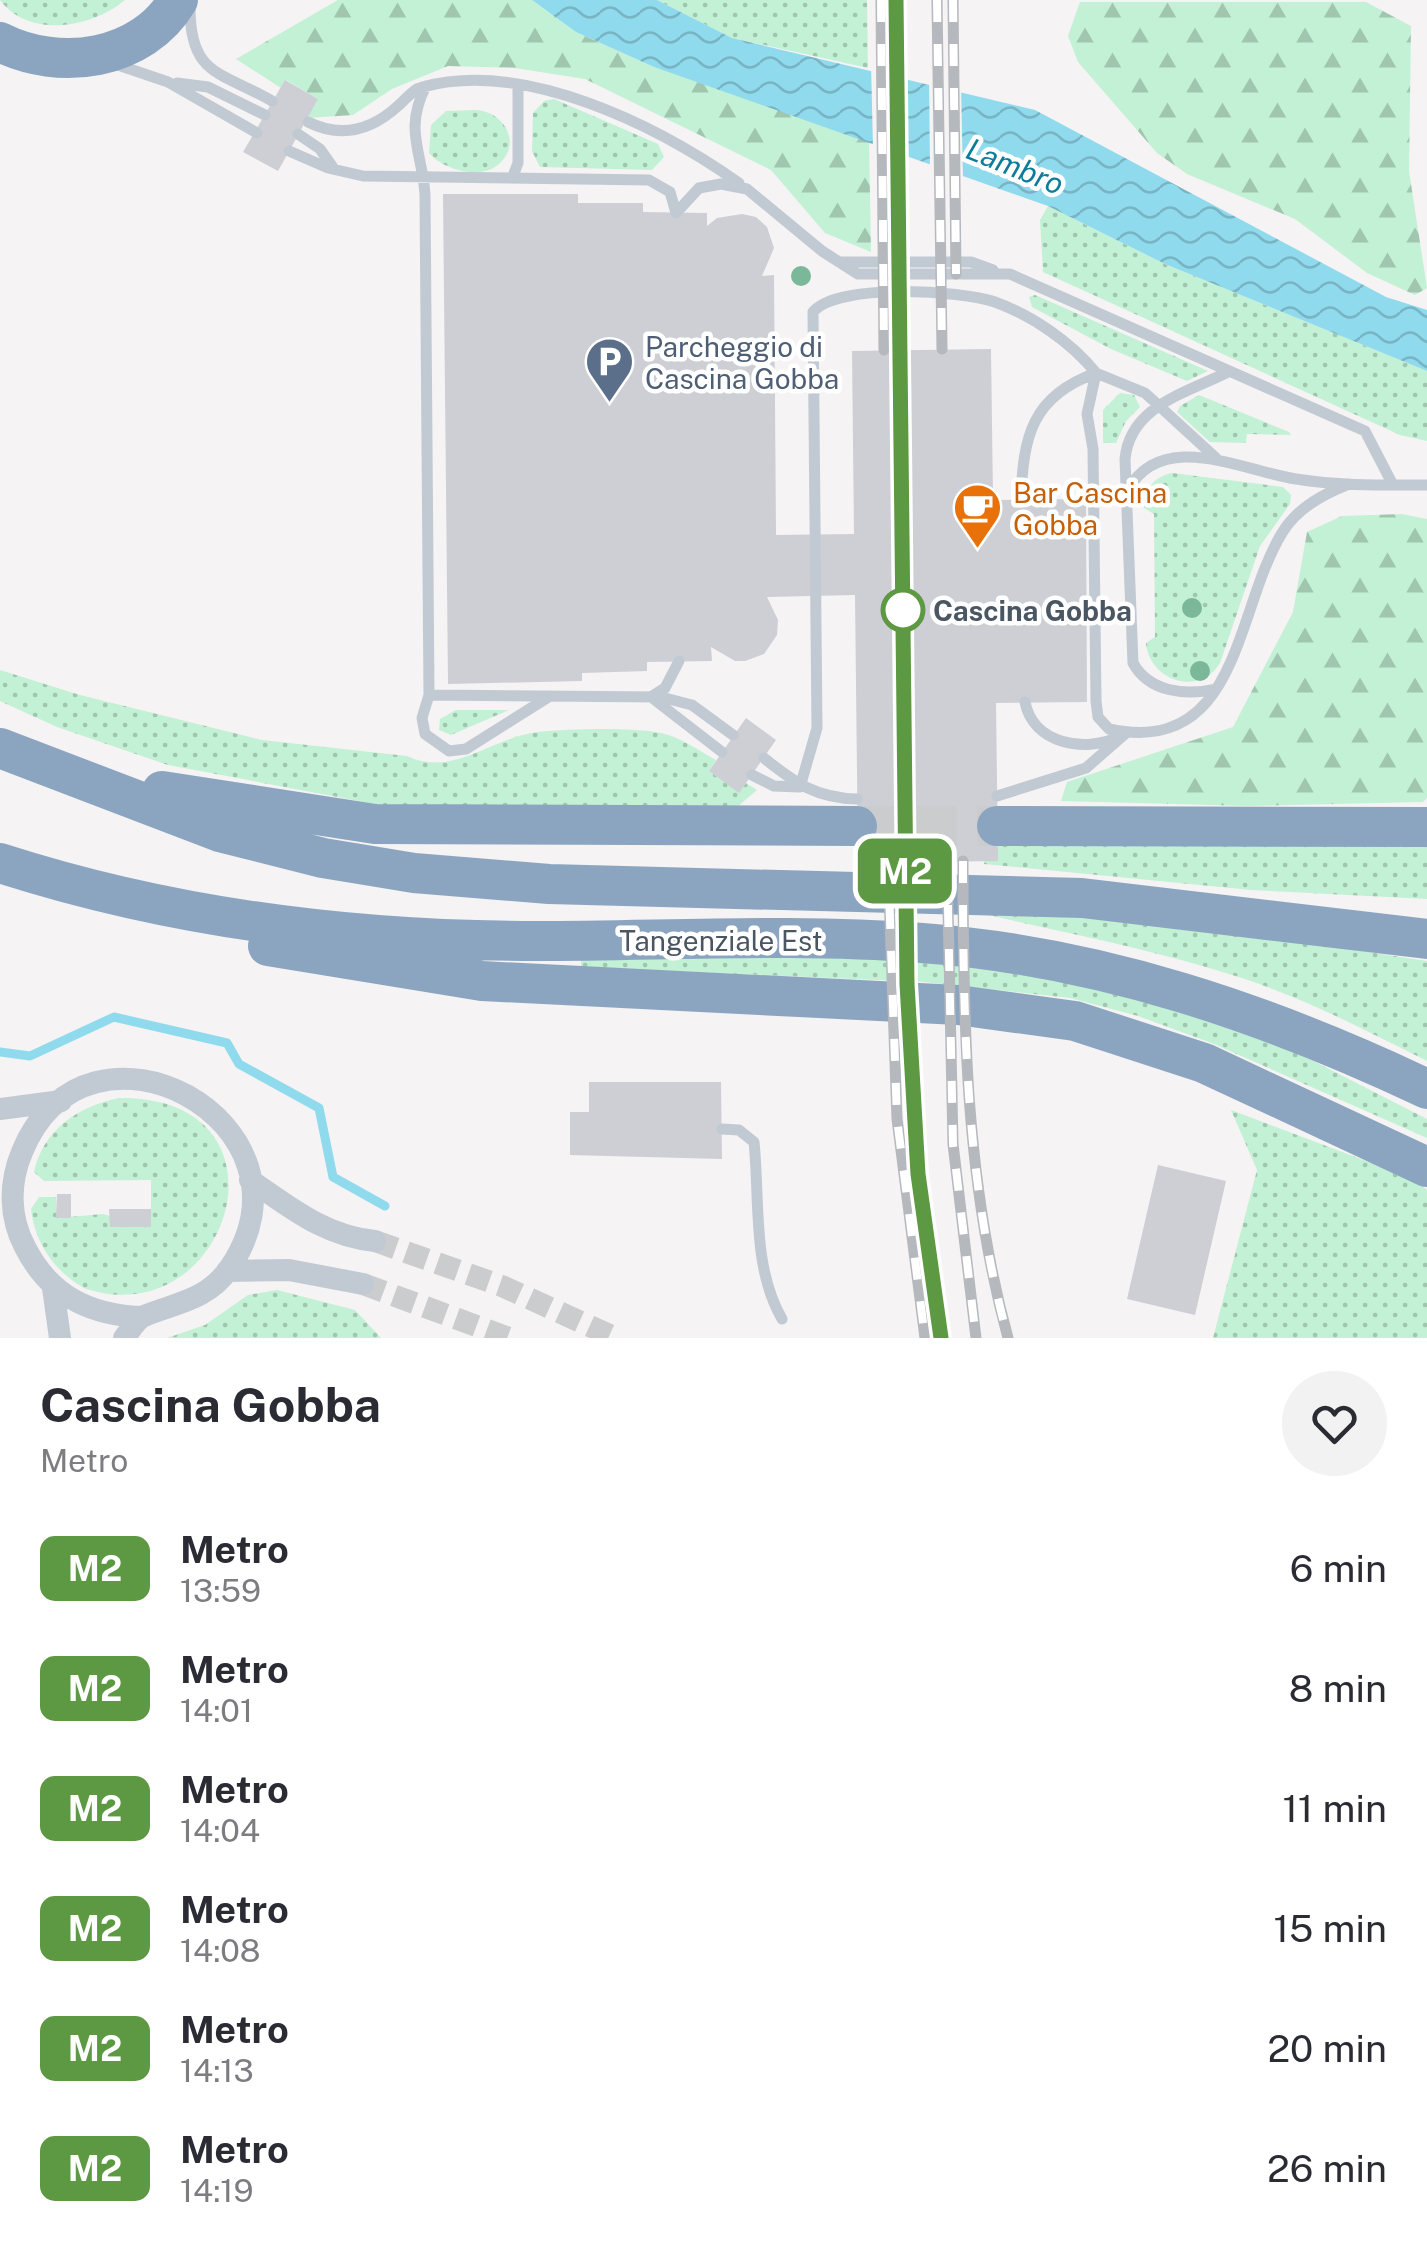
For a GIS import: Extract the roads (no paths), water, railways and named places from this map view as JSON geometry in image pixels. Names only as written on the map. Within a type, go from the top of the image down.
[{"type":"highway","points":[[0,42],[44,58],[86,58],[138,40],[178,0]]},
{"type":"highway","points":[[0,78],[44,58]]},
{"type":"highway","name":"Tangenziale Est","points":[[0,748],[151,808],[259,843],[414,873],[548,884],[1082,898],[1427,939]]},
{"type":"highway","points":[[69,775],[375,824],[857,812]]},
{"type":"highway","points":[[997,811],[1420,822]]},
{"type":"highway","name":"Tangenziale Est","points":[[0,863],[151,906],[276,926],[535,941],[812,938],[920,942],[1007,952],[1128,976],[1234,1008],[1326,1042],[1427,1088]]},
{"type":"highway","points":[[151,906],[276,948],[443,977],[958,1005],[1083,1022],[1204,1062],[1427,1167]]},
{"type":"highway","points":[[1386,933],[1427,927]]},
{"type":"street","points":[[128,1078],[182,1089],[223,1121],[244,1158],[250,1180],[249,1220],[228,1272],[196,1298],[173,1310],[141,1317],[93,1310],[53,1288],[8,1223],[20,1156],[30,1134],[61,1102],[101,1082],[128,1078]]},
{"type":"street","points":[[0,1109],[61,1102]]},
{"type":"street","points":[[250,1180],[304,1219],[340,1235],[375,1241]]},
{"type":"street","points":[[228,1272],[290,1270],[363,1284]]},
{"type":"street","points":[[53,1288],[60,1338]]},
{"type":"street","points":[[124,1338],[141,1317]]},
{"type":"lane","points":[[190,0],[192,42],[203,64],[272,101]]},
{"type":"lane","points":[[86,58],[168,82],[208,87],[266,114]]},
{"type":"lane","points":[[308,122],[326,130],[355,131],[380,120],[426,86],[482,81],[518,84],[640,126],[702,157],[839,262],[867,276],[978,275],[994,270],[1010,274],[1365,432],[1393,484]]},
{"type":"lane","points":[[168,82],[257,133]]},
{"type":"lane","points":[[513,176],[518,162],[518,84]]},
{"type":"lane","points":[[426,86],[414,116],[416,163],[424,176],[430,695],[422,718],[425,734],[449,751],[466,749],[550,696]]},
{"type":"lane","points":[[298,134],[320,149],[335,170]]},
{"type":"lane","points":[[289,151],[335,170],[363,176],[649,180],[670,192],[676,213],[699,188],[721,184],[746,188]]},
{"type":"lane","points":[[800,787],[817,728],[813,312],[831,299],[865,294],[983,299],[1047,330],[1096,373],[1136,387],[1219,460]]},
{"type":"lane","points":[[1216,688],[1158,687],[1149,684],[1133,663],[1126,494],[1129,434],[1142,417],[1228,372]]},
{"type":"lane","points":[[1020,500],[1026,444],[1042,408],[1055,392],[1096,373]]},
{"type":"lane","points":[[1096,373],[1086,414],[1093,449],[1096,701],[1101,724],[1126,733]]},
{"type":"lane","points":[[1126,494],[1151,464],[1177,458],[1219,460],[1297,480],[1427,485]]},
{"type":"lane","points":[[1025,702],[1033,722],[1061,741],[1093,746],[1126,733],[1171,728],[1191,716],[1216,688],[1236,656],[1281,534],[1310,504],[1349,484]]},
{"type":"lane","points":[[652,696],[665,688],[679,661]]},
{"type":"lane","points":[[430,695],[652,696],[692,705],[734,735]]},
{"type":"lane","points":[[652,696],[722,752]]},
{"type":"lane","points":[[997,811],[1086,768],[1126,733]]},
{"type":"lane","points":[[764,758],[800,787],[857,812]]},
{"type":"lane","points":[[752,774],[774,786],[800,787]]},
{"type":"lane","points":[[722,1129],[739,1130],[754,1142],[761,1246],[771,1300],[782,1319]]},
{"type":"water","name":"Lambro","points":[[532,0],[657,0],[732,38],[1035,110],[1386,297],[1427,310],[1427,371],[1165,264],[1048,206],[654,67],[576,32]]},
{"type":"waterway","points":[[0,1052],[30,1056],[114,1017],[227,1043],[239,1064],[319,1108],[333,1177],[385,1206]]},
{"type":"tunnel","points":[[857,826],[997,826]]},
{"type":"tunnel","points":[[375,1241],[502,1286],[616,1338]]},
{"type":"tunnel","points":[[363,1284],[509,1338]]},
{"type":"railway","points":[[881,0],[884,350]]},
{"type":"railway","points":[[937,0],[942,349]]},
{"type":"railway","points":[[953,0],[956,274]]},
{"type":"railway","points":[[897,130],[900,350]]},
{"type":"railway","points":[[947,861],[953,1144],[976,1338]]},
{"type":"railway","points":[[963,861],[969,1101],[983,1220],[1008,1338]]},
{"type":"railway","points":[[904,862],[912,1118],[941,1338]]},
{"type":"railway","points":[[888,863],[897,1119],[925,1338]]},
{"type":"metro line","name":"M2","points":[[896,0],[907,984],[912,1118],[941,1338]]},
{"type":"place","name":"Parcheggio di Cascina Gobba","points":[[610,404]]},
{"type":"place","name":"Bar Cascina Gobba","points":[[978,550]]},
{"type":"place","name":"Cascina Gobba","points":[[903,610]]}]
